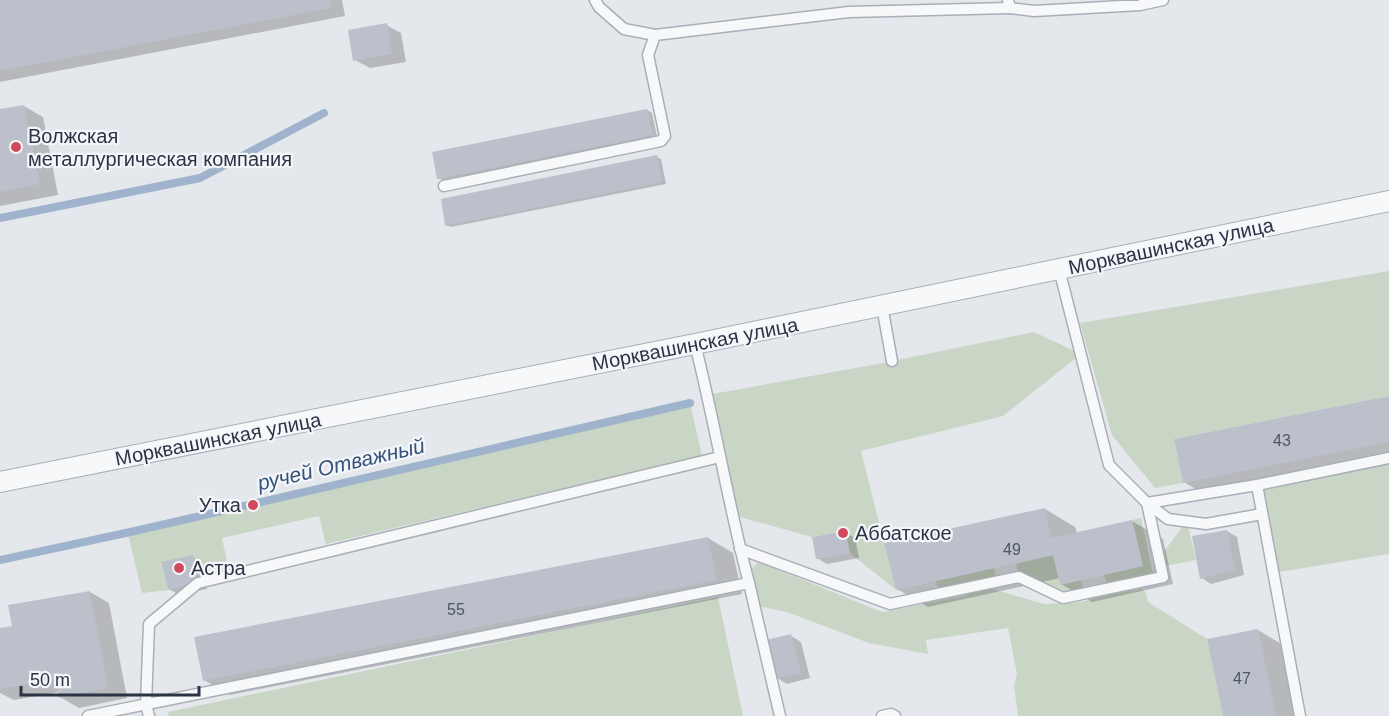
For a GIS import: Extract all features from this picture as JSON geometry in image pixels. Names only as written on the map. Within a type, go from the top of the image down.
[{"type":"street","name":"Морквашинская улица","points":[[0,482],[695,344],[1389,201]]},
{"type":"lane","points":[[596,0],[599,7],[624,29],[656,35],[849,12],[1009,4],[1034,11],[1140,5],[1163,0]]},
{"type":"lane","points":[[444,186],[661,141],[665,136],[648,55],[656,35]]},
{"type":"lane","points":[[1059,269],[1109,465],[1168,519],[1206,524],[1262,514]]},
{"type":"lane","points":[[882,306],[892,361]]},
{"type":"lane","points":[[695,344],[780,716]]},
{"type":"lane","points":[[149,716],[146,704],[149,624],[198,584],[720,457]]},
{"type":"lane","points":[[1148,503],[1257,485],[1389,458]]},
{"type":"lane","points":[[1257,485],[1300,716]]},
{"type":"lane","points":[[740,549],[890,604],[1019,577],[1063,598],[1163,577],[1148,503]]},
{"type":"lane","points":[[88,716],[750,583]]},
{"type":"lane","points":[[882,716],[891,714],[895,716]]},
{"type":"green space","points":[[1389,271],[1389,396],[1174,439],[1183,483],[1155,488],[1112,435],[1080,323]]},
{"type":"green space","points":[[1034,332],[1081,354],[1003,416],[861,451],[896,590],[850,553],[845,531],[812,537],[733,515],[707,395],[883,363]]},
{"type":"green space","points":[[690,403],[702,456],[326,544],[319,516],[222,538],[228,567],[197,574],[193,556],[161,563],[168,590],[142,593],[128,534]]},
{"type":"green space","points":[[1389,458],[1389,554],[1273,573],[1257,485]]},
{"type":"green space","points":[[1141,518],[1154,579],[1108,589],[1104,575],[1143,566],[1132,520]]},
{"type":"green space","points":[[1187,521],[1196,560],[1160,567],[1159,558]]},
{"type":"green space","points":[[1053,555],[1060,585],[1081,580],[1084,593],[1063,598],[1019,577],[1016,564]]},
{"type":"green space","points":[[759,562],[882,612],[965,596],[975,589],[986,587],[1044,604],[1080,602],[1142,589],[1146,593],[1148,602],[1207,639],[1223,716],[1018,716],[1014,686],[1017,674],[1008,628],[926,640],[928,654],[869,643],[787,612],[758,606],[748,571]]},
{"type":"green space","points":[[994,568],[997,581],[939,593],[936,581]]},
{"type":"green space","points":[[718,597],[743,716],[169,716],[168,712]]},
{"type":"building","points":[[0,0],[330,0],[331,8],[0,71]]},
{"type":"building","points":[[387,23],[392,54],[353,61],[348,30]]},
{"type":"building","name":"Волжская металлургическая компания","points":[[24,105],[40,184],[0,192],[0,109]]},
{"type":"building","points":[[647,109],[653,135],[437,179],[432,152]]},
{"type":"building","points":[[657,155],[662,182],[445,226],[441,199]]},
{"type":"building","points":[[1389,396],[1389,442],[1183,483],[1174,439]]},
{"type":"building","points":[[1045,508],[1051,538],[1132,520],[1143,566],[1060,585],[1053,555],[896,590],[884,543]]},
{"type":"building","points":[[1227,530],[1235,570],[1200,579],[1192,536]]},
{"type":"building","points":[[845,531],[850,553],[816,559],[812,537]]},
{"type":"building","points":[[708,537],[717,580],[203,681],[194,637]]},
{"type":"building","name":"Астра","points":[[193,555],[198,583],[168,590],[161,562]]},
{"type":"building","points":[[90,591],[108,688],[59,698],[56,679],[0,689],[0,628],[12,626],[8,605]]},
{"type":"building","points":[[1258,629],[1276,716],[1223,716],[1207,639]]},
{"type":"building","points":[[791,634],[801,673],[775,679],[766,640]]},
{"type":"waterway","name":"ручей Отважный","points":[[0,218],[200,178],[324,113]]},
{"type":"waterway","name":"ручей Отважный","points":[[0,560],[690,403]]},
{"type":"place","name":"Волжская металлургическая компания","points":[[16,147]]},
{"type":"place","name":"Утка","points":[[253,505]]},
{"type":"place","name":"Аббатское","points":[[843,533]]},
{"type":"place","name":"Астра","points":[[179,568]]}]
